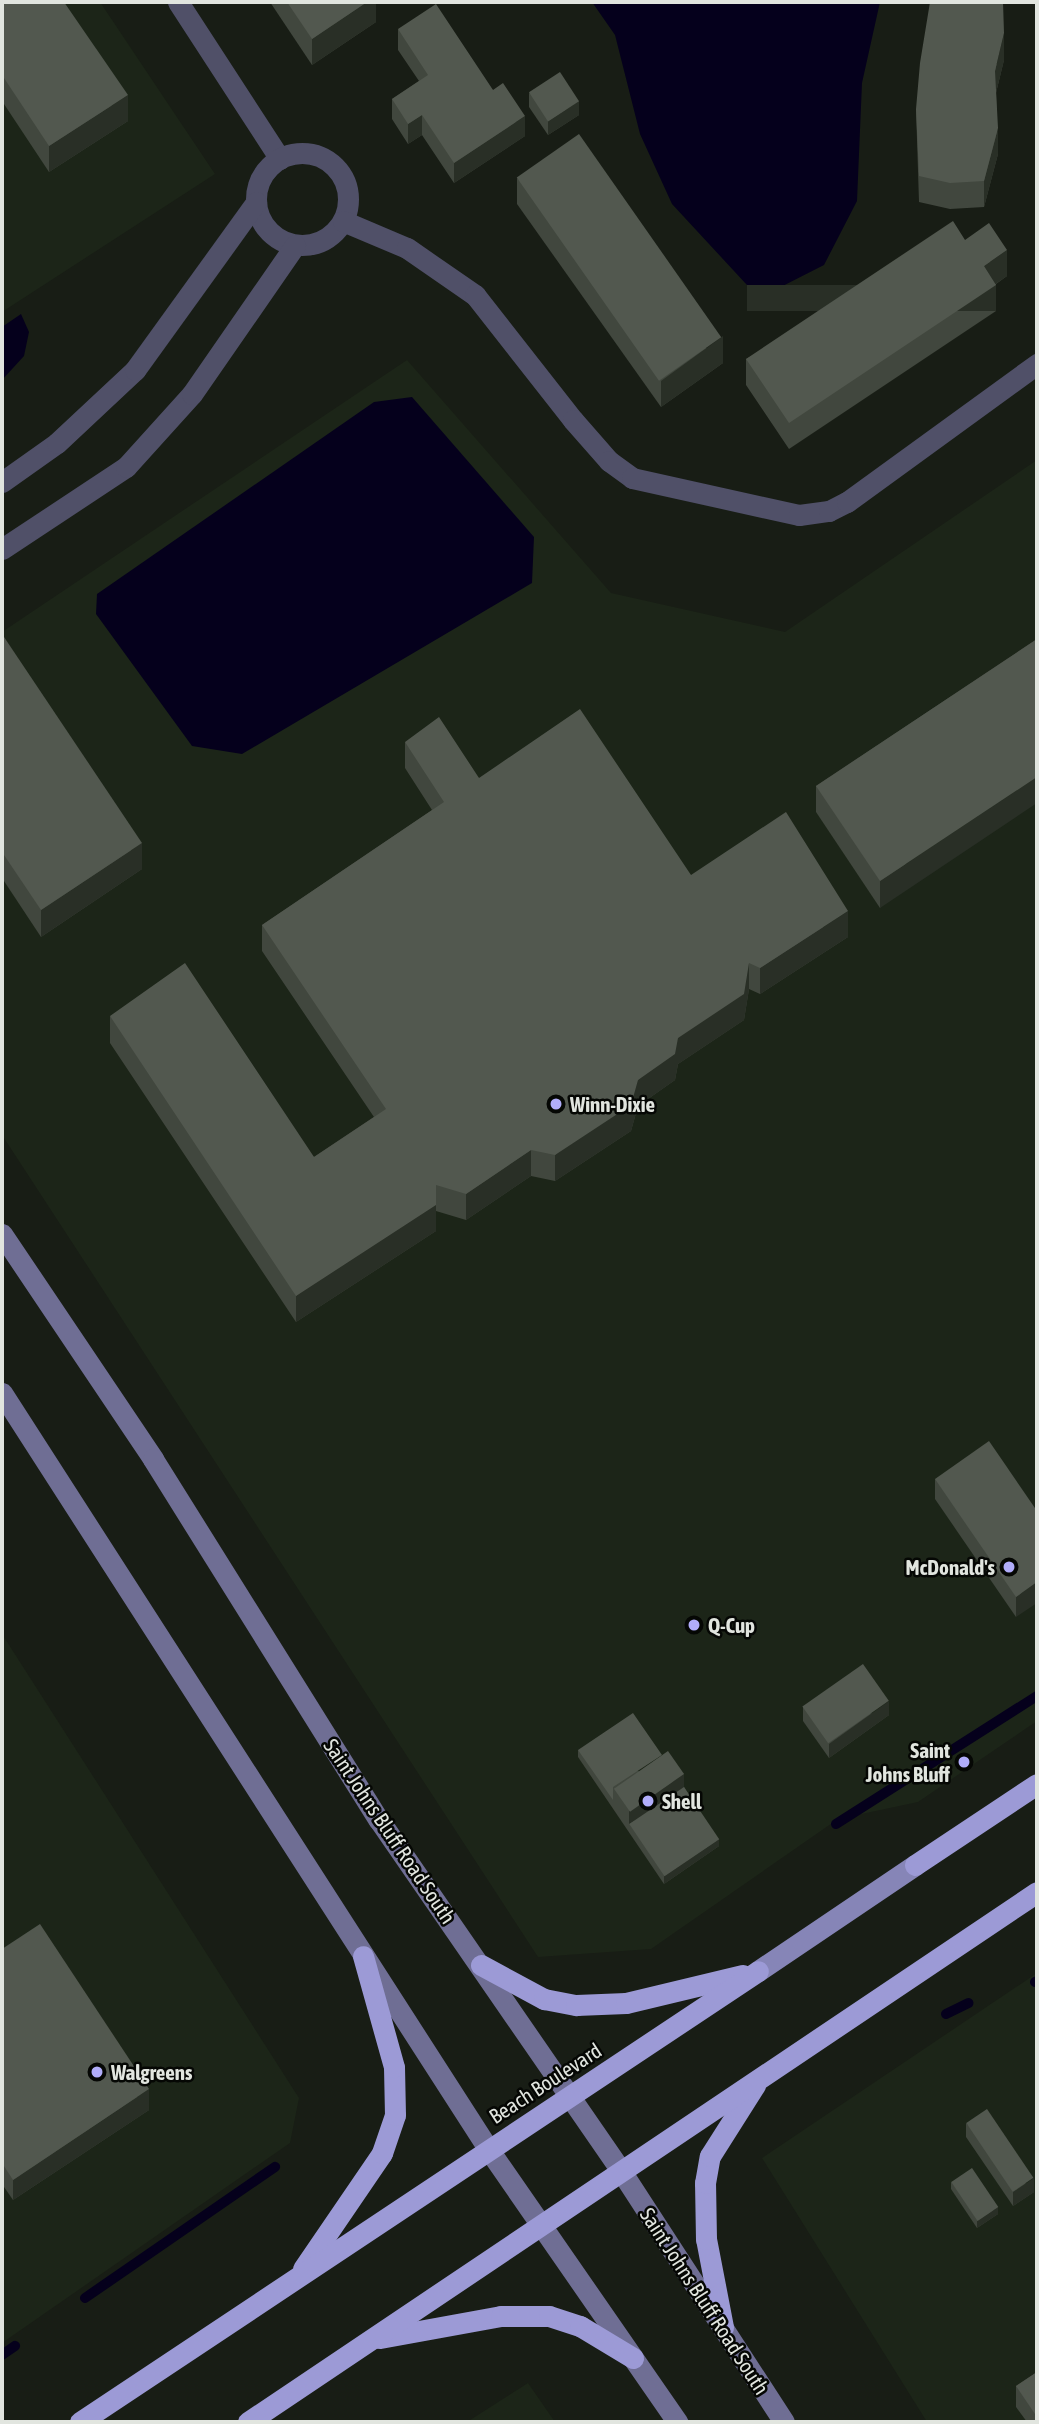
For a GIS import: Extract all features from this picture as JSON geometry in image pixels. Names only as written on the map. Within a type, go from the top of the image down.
[{"type":"highway","name":"Beach Boulevard","points":[[915,1865],[1037,1784]]},
{"type":"highway","points":[[248,2422],[1037,1892]]},
{"type":"highway","points":[[297,2278],[382,2153],[395,2115],[394,2067],[363,1955]]},
{"type":"highway","points":[[481,1965],[544,1999],[576,2005],[625,2003],[758,1971]]},
{"type":"highway","name":"Beach Boulevard","points":[[80,2422],[758,1971]]},
{"type":"highway","points":[[723,2327],[706,2239],[705,2183],[710,2156],[759,2079]]},
{"type":"highway","points":[[371,2340],[501,2316],[549,2316],[580,2326],[633,2358]]},
{"type":"main road","name":"Saint Johns Bluff Road South","points":[[2,1234],[153,1459],[379,1820],[621,2171],[784,2422]]},
{"type":"main road","points":[[2,1393],[56,1472],[489,2150],[677,2422]]},
{"type":"main road","name":"Beach Boulevard","points":[[758,1971],[915,1865]]},
{"type":"street","points":[[178,2],[280,159]]},
{"type":"street","points":[[2,482],[57,443],[135,370],[256,202],[262,177],[280,159],[309,153],[335,166],[348,192],[342,221],[323,240],[295,244],[268,230],[256,202]]},
{"type":"street","points":[[342,221],[407,248],[475,295],[609,461],[632,478],[799,515],[829,511],[847,502],[1037,364]]},
{"type":"street","points":[[2,549],[126,467],[192,394],[295,244]]},
{"type":"shaded area","points":[[2,2],[100,2],[215,174],[2,312]]},
{"type":"shaded area","points":[[592,2],[880,2],[862,83],[857,201],[824,265],[759,298],[672,204],[640,134],[615,35]]},
{"type":"shaded area","points":[[21,314],[29,332],[24,356],[2,380],[2,327]]},
{"type":"shaded area","points":[[407,360],[611,593],[785,632],[1037,460],[1037,1721],[918,1802],[838,1819],[651,1949],[538,1957],[2,1135],[2,632]]},
{"type":"shaded area","points":[[412,397],[534,537],[532,583],[242,754],[192,746],[96,614],[97,594],[374,402]]},
{"type":"shaded area","points":[[2,1634],[299,2098],[290,2143],[2,2343]]},
{"type":"shaded area","points":[[1037,1973],[1037,2422],[927,2422],[762,2158]]},
{"type":"shaded area","points":[[528,2383],[555,2422],[467,2422]]},
{"type":"building","points":[[2,2],[64,2],[128,95],[49,146],[2,75]]},
{"type":"building","points":[[287,2],[367,2],[312,39]]},
{"type":"building","points":[[930,2],[1003,2],[1004,33],[995,71],[998,128],[984,181],[950,183],[919,176],[916,109]]},
{"type":"building","points":[[436,4],[493,90],[503,83],[525,116],[454,163],[422,115],[408,124],[392,99],[428,75],[398,29]]},
{"type":"building","points":[[560,72],[579,101],[548,122],[529,92]]},
{"type":"building","points":[[579,134],[721,337],[659,381],[517,178]]},
{"type":"building","points":[[953,221],[965,240],[989,223],[1007,250],[984,266],[996,285],[789,423],[746,359]]},
{"type":"building","points":[[2,634],[142,843],[41,910],[2,852]]},
{"type":"building","points":[[1037,639],[1037,777],[880,881],[816,786]]},
{"type":"building","points":[[580,709],[691,875],[786,812],[848,911],[760,968],[749,963],[744,994],[678,1038],[675,1054],[638,1080],[631,1105],[555,1155],[531,1150],[466,1194],[436,1185],[436,1205],[296,1296],[110,1016],[185,963],[314,1157],[386,1109],[262,925],[444,802],[405,742],[439,717],[479,778]]},
{"type":"building","name":"McDonald's","points":[[989,1441],[1037,1511],[1037,1582],[1016,1597],[935,1479]]},
{"type":"building","points":[[863,1664],[889,1701],[828,1743],[802,1706]]},
{"type":"building","points":[[633,1713],[662,1755],[613,1787],[613,1800],[578,1750]]},
{"type":"building","points":[[668,1751],[684,1774],[630,1812],[614,1789]]},
{"type":"building","points":[[684,1787],[719,1839],[665,1876],[629,1824]]},
{"type":"building","points":[[40,1924],[149,2089],[13,2180],[2,2163],[2,1949]]},
{"type":"building","points":[[987,2109],[1033,2178],[1013,2192],[966,2123]]},
{"type":"building","points":[[972,2168],[998,2207],[978,2221],[951,2182]]},
{"type":"building","points":[[1037,2372],[1037,2417],[1016,2386]]},
{"type":"waterway","points":[[836,1824],[1037,1696]]},
{"type":"waterway","points":[[946,2014],[969,2003]]},
{"type":"waterway","points":[[85,2298],[275,2167]]},
{"type":"waterway","points":[[2,2355],[15,2346]]},
{"type":"place","name":"Winn-Dixie","points":[[556,1104]]},
{"type":"place","name":"McDonald's","points":[[1009,1567]]},
{"type":"place","name":"Q-Cup","points":[[694,1625]]},
{"type":"place","name":"Saint Johns Bluff","points":[[964,1762]]},
{"type":"place","name":"Shell","points":[[648,1801]]},
{"type":"place","name":"Walgreens","points":[[97,2072]]}]
